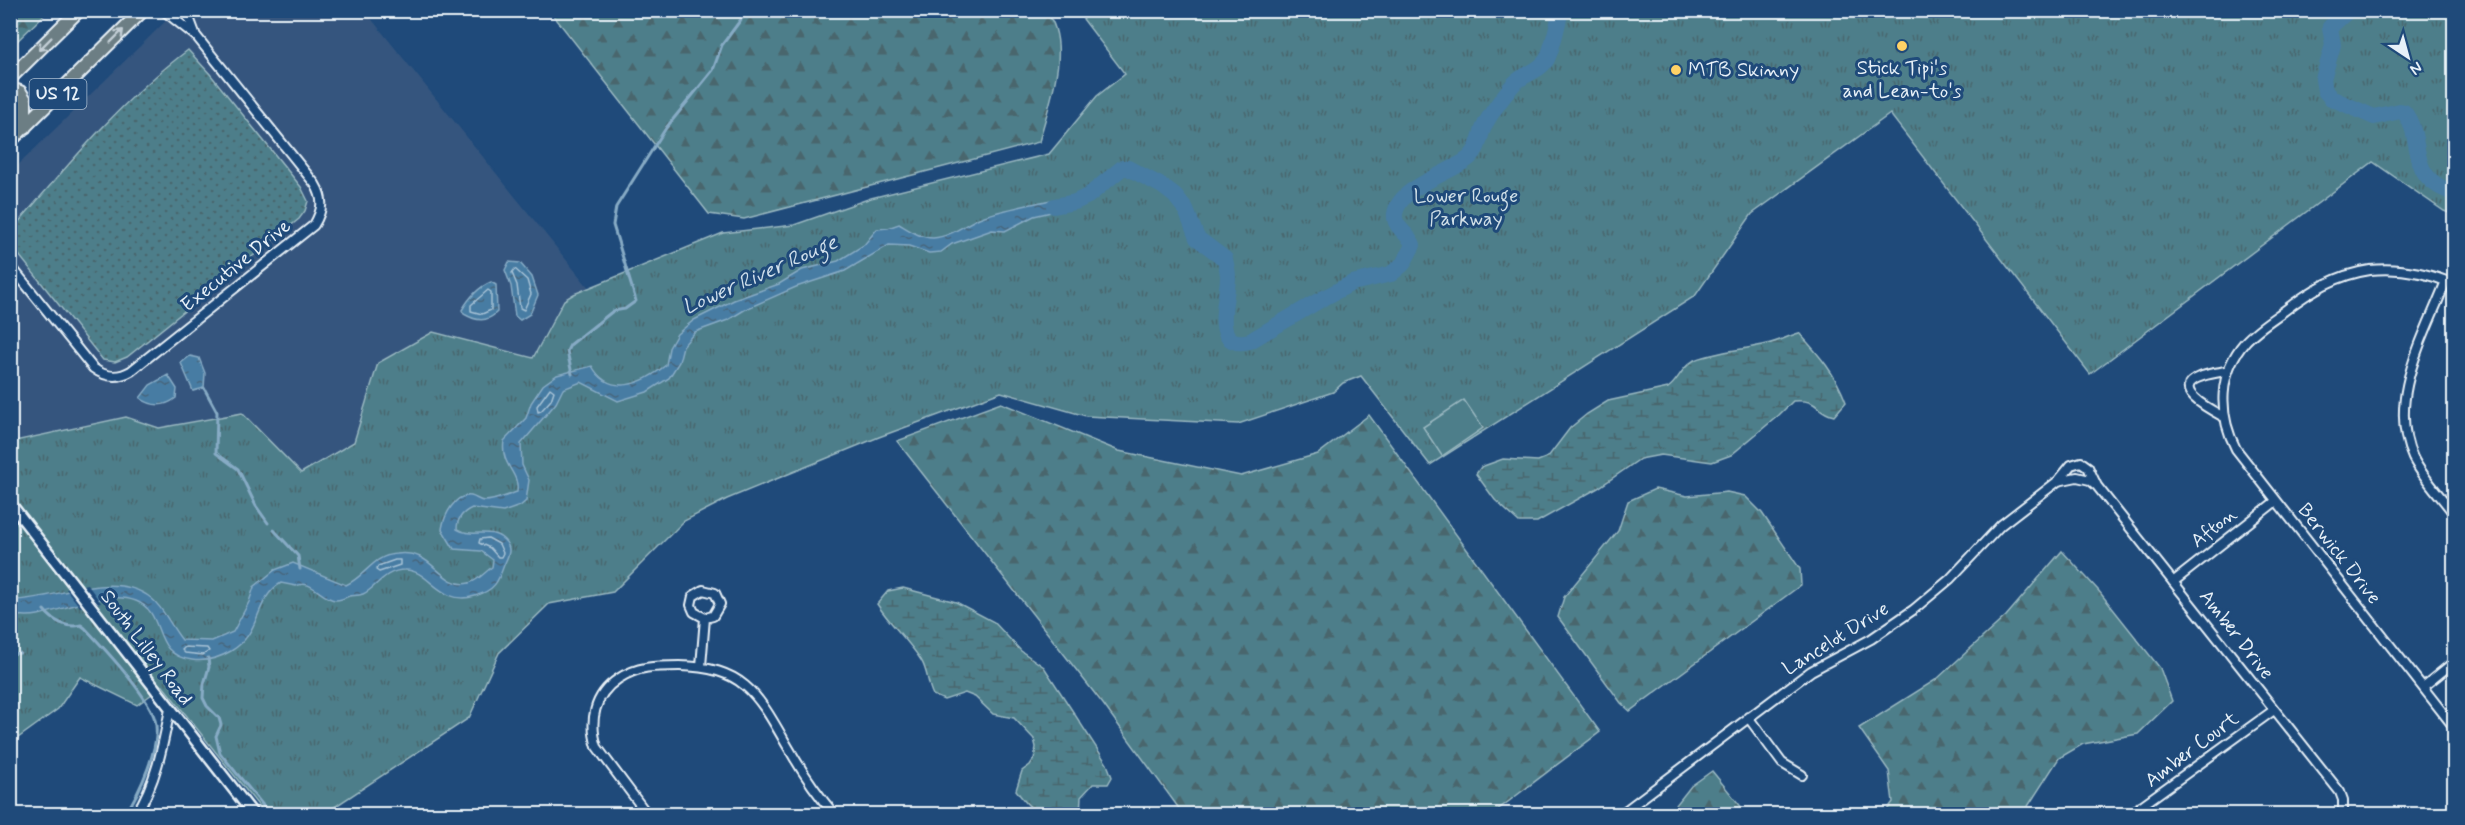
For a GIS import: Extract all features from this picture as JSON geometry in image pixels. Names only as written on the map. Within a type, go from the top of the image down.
[{"type":"main road","name":"US 12","points":[[10,78],[80,10]]},
{"type":"main road","name":"US 12","points":[[10,141],[143,10]]},
{"type":"main road","points":[[10,89],[20,92],[25,100],[25,127]]},
{"type":"street","name":"Executive Drive","points":[[10,265],[93,368],[105,375],[118,376],[131,371],[314,225],[322,207],[319,192],[197,37],[163,10]]},
{"type":"street","name":"Executive Drive","points":[[183,10],[197,37]]},
{"type":"street","name":"Berwick Drive","points":[[2454,284],[2409,271],[2372,270],[2324,283],[2251,336],[2238,351],[2228,370],[2223,391],[2224,417],[2236,449],[2454,727]]},
{"type":"street","points":[[2446,281],[2409,377],[2403,411],[2407,443],[2414,460],[2454,514]]},
{"type":"street","points":[[2224,417],[2194,400],[2190,392],[2190,385],[2202,376],[2228,370]]},
{"type":"street","name":"Lancelot Drive","points":[[1621,814],[1811,671],[1871,639],[1913,610],[1950,579],[2001,525],[2058,481],[2071,465],[2081,462]]},
{"type":"street","name":"Amber Drive","points":[[2081,462],[2088,467],[2097,486],[2340,792],[2344,810]]},
{"type":"street","name":"Lancelot Drive","points":[[2058,481],[2069,477],[2080,477]]},
{"type":"street","name":"Amber Drive","points":[[2080,477],[2097,486]]},
{"type":"street","name":"Afton","points":[[2173,582],[2276,501]]},
{"type":"street","name":"South Lilley Road","points":[[10,503],[253,814]]},
{"type":"street","points":[[701,666],[705,618]]},
{"type":"street","points":[[2423,687],[2454,662]]},
{"type":"street","points":[[647,814],[597,747],[594,736],[594,719],[598,699],[611,683],[630,670],[654,666],[701,666],[734,678],[750,689],[767,708],[788,748],[822,800],[834,814]]},
{"type":"street","points":[[136,814],[144,801],[154,774],[170,709]]},
{"type":"street","name":"Amber Court","points":[[2130,814],[2274,710]]},
{"type":"street","points":[[1748,717],[1782,763],[1802,775]]},
{"type":"shaded area","points":[[176,11],[365,11],[589,288],[564,300],[533,359],[433,332],[378,363],[354,442],[301,473],[242,413],[159,428],[126,417],[11,442],[11,172]]},
{"type":"green space","points":[[11,10],[48,10],[48,11],[11,47]]},
{"type":"green space","points":[[550,11],[1046,11],[1054,25],[1058,40],[1058,57],[1053,92],[1039,142],[744,219],[709,214]]},
{"type":"green space","name":"Lower Rouge Parkway","points":[[1077,11],[2454,11],[2454,215],[2444,211],[2373,162],[2090,374],[1890,114],[1752,214],[1695,296],[1430,465],[1361,376],[1343,383],[1333,392],[1238,424],[1086,416],[1001,392],[879,437],[727,499],[684,521],[613,592],[549,604],[499,653],[469,718],[324,814],[265,814],[163,686],[137,705],[80,677],[58,709],[11,743],[10,442],[126,417],[159,428],[242,413],[301,473],[354,442],[378,363],[433,332],[533,358],[564,300],[723,233],[794,225],[871,198],[1049,154],[1097,96],[1125,74]]},
{"type":"green space","points":[[188,50],[301,187],[308,201],[299,219],[127,357],[115,362],[103,360],[11,245],[11,231],[73,159],[117,113],[139,91]]},
{"type":"green space","points":[[1799,333],[1826,365],[1842,392],[1846,402],[1834,416],[1808,402],[1793,401],[1731,455],[1712,462],[1661,455],[1640,459],[1598,488],[1537,522],[1519,522],[1495,500],[1476,474],[1481,467],[1503,459],[1538,461],[1548,457],[1570,428],[1587,414],[1608,401],[1668,388],[1693,361],[1719,353],[1771,343]]},
{"type":"green space","points":[[1464,400],[1483,428],[1442,456],[1423,427]]},
{"type":"green space","points":[[1001,403],[1119,451],[1241,476],[1318,454],[1369,415],[1600,732],[1492,814],[1183,814],[1103,704],[897,441]]},
{"type":"green space","points":[[1655,489],[1687,496],[1727,492],[1745,496],[1762,513],[1800,569],[1801,585],[1630,711],[1621,703],[1558,617],[1564,597],[1618,531],[1628,501]]},
{"type":"green space","points":[[2062,551],[2098,590],[2160,668],[2172,701],[2138,734],[2083,744],[2059,758],[2023,814],[1884,814],[1893,802],[1889,771],[1859,728],[1937,679],[2006,616]]},
{"type":"green space","points":[[903,588],[956,602],[994,622],[1021,651],[1044,667],[1107,764],[1112,777],[1108,784],[1093,784],[1081,797],[1080,814],[1042,814],[1030,807],[1016,790],[1022,771],[1034,759],[1036,747],[1034,739],[1014,718],[993,714],[975,697],[965,693],[944,700],[933,695],[921,660],[877,604],[888,591]]},
{"type":"green space","points":[[1712,771],[1747,814],[1676,814],[1676,805],[1691,786]]},
{"type":"water","points":[[1051,200],[1075,202],[1064,209],[1034,216],[1005,231],[992,230],[952,244],[941,252],[929,253],[909,246],[889,245],[845,271],[796,287],[746,309],[728,320],[695,332],[683,346],[679,362],[669,378],[647,392],[618,401],[581,382],[563,389],[556,403],[521,444],[522,465],[529,480],[526,501],[520,506],[503,512],[472,508],[459,519],[457,529],[469,533],[493,534],[504,540],[509,549],[497,581],[482,594],[463,598],[453,596],[421,575],[405,570],[385,576],[368,592],[338,600],[331,599],[306,585],[281,583],[266,598],[253,626],[241,644],[222,656],[202,660],[179,657],[170,650],[146,607],[125,598],[101,599],[35,616],[11,616],[11,600],[46,596],[82,588],[118,586],[135,590],[151,598],[160,607],[182,640],[212,641],[233,632],[249,602],[254,587],[275,570],[293,563],[346,585],[382,558],[389,555],[409,554],[426,560],[448,579],[462,584],[472,582],[492,567],[493,560],[481,551],[454,549],[442,529],[445,518],[451,506],[465,496],[488,501],[517,492],[516,479],[505,457],[504,441],[526,418],[531,403],[543,385],[557,375],[592,366],[599,376],[608,382],[627,385],[637,382],[666,365],[669,348],[677,334],[694,320],[734,300],[779,284],[802,270],[838,261],[864,245],[877,229],[899,224],[924,237],[939,237],[987,215]]},
{"type":"water","points":[[509,262],[520,263],[532,277],[538,295],[530,314],[520,320],[515,316],[511,286],[505,270]]},
{"type":"water","points":[[491,282],[496,285],[497,312],[481,320],[464,314],[462,310],[471,297]]},
{"type":"water","points":[[190,356],[199,358],[205,373],[204,388],[193,391],[181,363]]},
{"type":"water","points":[[168,375],[177,389],[176,398],[158,405],[140,398],[150,385]]},
{"type":"pier","points":[[87,584],[101,603],[80,607],[66,589]]},
{"type":"waterway","points":[[572,374],[567,351],[570,345],[613,311],[625,309],[636,301],[613,225],[616,207],[666,128],[713,70],[722,45],[748,10]]},
{"type":"waterway","name":"Lower River Rouge","points":[[1054,206],[1075,202],[1088,196],[1122,168],[1128,168],[1162,186],[1175,196],[1186,210],[1197,238],[1225,259],[1228,277],[1224,309],[1225,331],[1229,338],[1237,342],[1250,341],[1352,283],[1391,274],[1403,264],[1413,245],[1395,219],[1399,204],[1415,188],[1473,154],[1485,124],[1508,91],[1519,79],[1544,64],[1561,10]]},
{"type":"waterway","name":"Lower River Rouge","points":[[2349,10],[2330,27],[2333,45],[2323,79],[2325,91],[2331,98],[2374,117],[2404,112],[2414,134],[2418,157],[2428,178],[2438,186],[2454,193]]},
{"type":"waterway","points":[[204,388],[217,412],[216,453],[238,469],[256,506],[268,523]]},
{"type":"waterway","points":[[274,530],[298,556],[300,569]]},
{"type":"waterway","points":[[44,610],[61,623],[71,626],[81,625],[85,628],[135,686],[155,720],[155,742],[148,768],[125,814]]},
{"type":"waterway","points":[[10,654],[20,653]]},
{"type":"waterway","points":[[208,658],[209,667],[203,698],[207,706],[219,718],[221,725],[216,736],[220,753],[270,814]]},
{"type":"place","name":"Stick Tipi's and Lean-to's","points":[[1902,46]]},
{"type":"place","name":"MTB Skinny","points":[[1676,70]]}]
